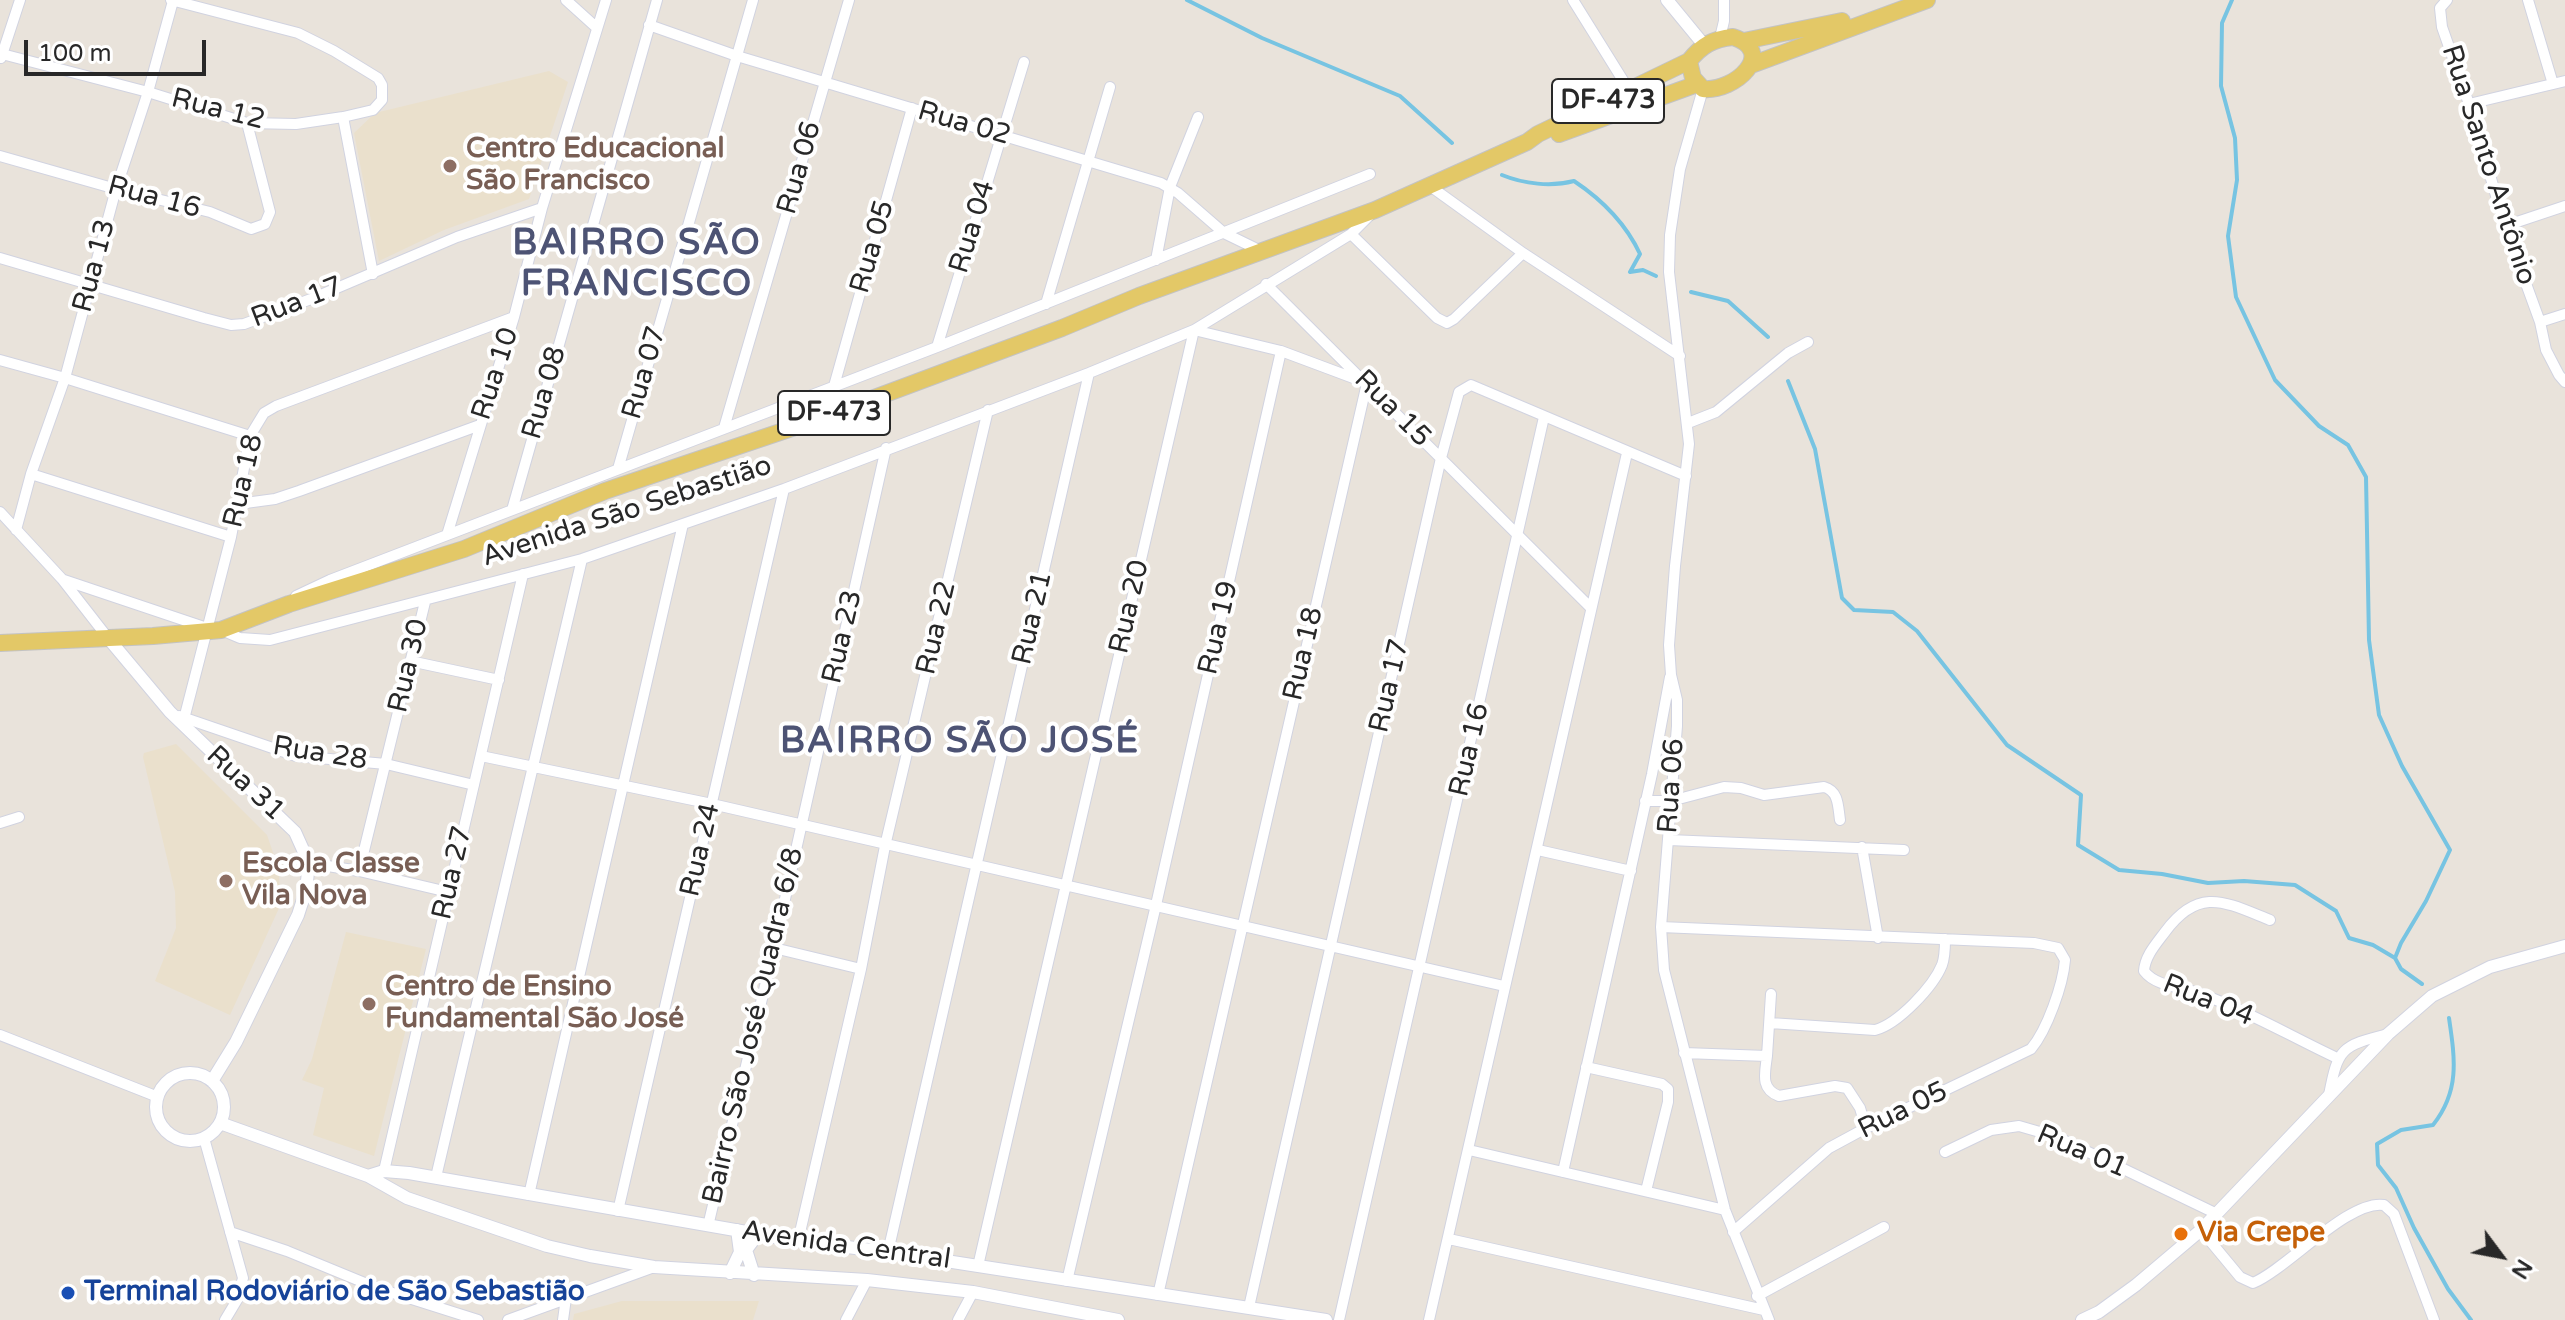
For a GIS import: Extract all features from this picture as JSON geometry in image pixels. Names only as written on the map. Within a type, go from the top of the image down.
[{"type":"main road","name":"Avenida São Sebastião","points":[[1527,142],[1538,142],[1700,87],[1713,90],[1734,82],[1746,74],[1751,65],[1927,0]]},
{"type":"main road","name":"Avenida São Sebastião","points":[[0,643],[211,630],[464,549],[605,491],[810,422],[1375,210],[1527,142],[1689,61],[1712,42],[1733,37],[1744,41],[1887,13]]},
{"type":"main road","points":[[1744,41],[1750,48],[1751,65]]},
{"type":"main road","name":"DF-473","points":[[1689,61],[1700,87]]},
{"type":"street","points":[[1,57],[19,0]]},
{"type":"street","name":"Rua 12","points":[[1,57],[148,92],[247,123],[296,124],[343,117],[378,107],[383,95],[378,78],[334,51],[298,33],[172,0]]},
{"type":"street","name":"Rua 13","points":[[16,530],[31,474],[65,378],[116,189],[148,92],[172,0]]},
{"type":"street","points":[[566,0],[597,28]]},
{"type":"street","name":"Rua 10","points":[[447,535],[606,0]]},
{"type":"street","name":"Rua 08","points":[[512,510],[657,0]]},
{"type":"street","name":"Rua 07","points":[[618,469],[753,0]]},
{"type":"street","name":"Rua 06","points":[[724,428],[849,0]]},
{"type":"street","points":[[1573,0],[1629,90]]},
{"type":"street","points":[[1667,0],[1712,42],[1724,21],[1724,0]]},
{"type":"street","points":[[2528,0],[2553,84]]},
{"type":"street","name":"Rua Santo Antônio","points":[[2444,4],[2442,27],[2469,104],[2505,226],[2540,322],[2546,350],[2565,382]]},
{"type":"street","name":"Rua 02","points":[[649,25],[737,56],[1170,187],[1224,233],[1262,251]]},
{"type":"street","name":"Rua 04","points":[[937,347],[1024,62]]},
{"type":"street","points":[[2469,104],[2565,81]]},
{"type":"street","points":[[1046,304],[1110,87]]},
{"type":"street","name":"Rua 06","points":[[1700,87],[1680,169],[1670,235],[1669,272],[1688,423],[1686,476],[1669,645],[1677,700],[1661,927],[1668,996],[1725,1210],[1766,1315]]},
{"type":"street","name":"Rua 05","points":[[834,386],[912,108]]},
{"type":"street","points":[[343,117],[373,274]]},
{"type":"street","points":[[1156,260],[1170,187],[1198,117]]},
{"type":"street","name":"Rua 16","points":[[0,156],[210,212],[251,229],[261,227],[269,219],[269,203],[247,123]]},
{"type":"street","points":[[289,604],[305,590],[937,347],[1370,174]]},
{"type":"street","points":[[1430,186],[1523,253],[1680,356]]},
{"type":"street","points":[[2505,226],[2565,206]]},
{"type":"street","name":"Rua 17","points":[[0,258],[236,325],[311,299],[457,237],[542,208]]},
{"type":"street","name":"Avenida São Sebastião","points":[[211,630],[240,638],[270,640],[425,602],[582,559],[784,489],[1194,330],[1351,234],[1375,210]]},
{"type":"street","points":[[1351,234],[1437,318],[1447,323],[1523,253]]},
{"type":"street","name":"Rua 15","points":[[1266,284],[1591,608]]},
{"type":"street","points":[[2540,322],[2565,314]]},
{"type":"street","name":"Rua 18","points":[[184,719],[211,630],[250,436],[264,413],[514,317]]},
{"type":"street","points":[[1194,330],[1281,351],[1367,383]]},
{"type":"street","name":"Rua 20","points":[[978,1266],[1194,330]]},
{"type":"street","points":[[1688,423],[1716,412],[1788,353],[1808,342]]},
{"type":"street","name":"Rua 19","points":[[1067,1281],[1156,905],[1281,351]]},
{"type":"street","points":[[0,360],[250,436]]},
{"type":"street","name":"Rua 21","points":[[888,1252],[1089,373]]},
{"type":"street","name":"Rua 18","points":[[1158,1295],[1367,383]]},
{"type":"street","name":"Rua 17","points":[[1249,1307],[1441,458],[1459,392],[1471,385],[1544,417]]},
{"type":"street","name":"Rua 22","points":[[798,1241],[861,969],[885,846],[988,410]]},
{"type":"street","points":[[1544,417],[1686,476]]},
{"type":"street","name":"Rua 16","points":[[1339,1320],[1544,417]]},
{"type":"street","points":[[238,504],[275,499],[480,425]]},
{"type":"street","name":"Rua 23","points":[[800,826],[886,448]]},
{"type":"street","points":[[1429,1320],[1627,453]]},
{"type":"street","points":[[31,474],[231,537]]},
{"type":"street","name":"Rua 24","points":[[618,1211],[784,489]]},
{"type":"street","points":[[0,512],[62,579],[108,638]]},
{"type":"street","points":[[529,1195],[683,524]]},
{"type":"street","points":[[436,1177],[582,559]]},
{"type":"street","name":"Rua 27","points":[[384,1171],[523,574]]},
{"type":"street","points":[[62,579],[211,630]]},
{"type":"street","points":[[86,610],[101,593]]},
{"type":"street","name":"Rua 30","points":[[359,871],[425,602]]},
{"type":"street","name":"Rua 31","points":[[108,638],[170,712],[295,832],[309,863]]},
{"type":"street","points":[[410,661],[499,680]]},
{"type":"street","points":[[1563,1172],[1631,871],[1671,675]]},
{"type":"street","name":"Rua 28","points":[[170,712],[296,756],[386,764],[474,785]]},
{"type":"street","points":[[481,756],[623,784],[885,846],[976,863],[1504,986]]},
{"type":"street","points":[[1645,801],[1671,801],[1724,787],[1764,795],[1824,787],[1836,795],[1840,820]]},
{"type":"street","points":[[0,823],[19,817]]},
{"type":"street","name":"Bairro São José Quadra 6/8","points":[[708,1226],[800,826]]},
{"type":"street","points":[[1669,840],[1904,850]]},
{"type":"street","points":[[1862,847],[1878,938]]},
{"type":"street","points":[[1538,850],[1631,871]]},
{"type":"street","points":[[212,1081],[236,1042],[298,915],[306,890],[309,863],[448,892]]},
{"type":"street","name":"Rua 04","points":[[2270,920],[2222,902],[2202,902],[2191,906],[2174,919],[2147,958],[2144,971],[2152,979],[2200,993],[2337,1058]]},
{"type":"street","points":[[1661,927],[1945,939],[1943,962],[1937,974],[1886,1027],[1875,1030],[1770,1023]]},
{"type":"street","name":"Rua 05","points":[[1733,1232],[1829,1148],[2031,1049],[2041,1035],[2058,987],[2065,960],[2058,948],[2034,943],[1945,939]]},
{"type":"street","points":[[2083,1320],[2136,1285],[2201,1230],[2388,1034],[2432,996],[2490,967],[2565,946]]},
{"type":"street","points":[[774,948],[861,969]]},
{"type":"street","points":[[1771,994],[1765,1081],[1771,1093],[1785,1096],[1835,1086],[1847,1088],[1860,1108],[1866,1128]]},
{"type":"street","points":[[2329,1095],[2337,1058],[2350,1047],[2388,1034]]},
{"type":"street","points":[[0,1035],[158,1097]]},
{"type":"street","points":[[1684,1053],[1767,1056]]},
{"type":"street","points":[[1586,1067],[1662,1084],[1668,1089],[1668,1102],[1646,1191]]},
{"type":"street","points":[[196,1074],[212,1081],[223,1100],[220,1123],[204,1138],[184,1140],[164,1129],[157,1114],[158,1097],[170,1080],[179,1075],[196,1074]]},
{"type":"street","name":"Avenida Central","points":[[220,1123],[368,1176],[407,1198],[547,1246],[635,1265],[867,1280],[973,1292],[1097,1319],[1118,1320]]},
{"type":"street","name":"Rua 01","points":[[1945,1152],[2001,1126],[2031,1128],[2057,1137],[2217,1214]]},
{"type":"street","points":[[204,1138],[243,1278],[237,1300],[225,1320]]},
{"type":"street","points":[[1469,1150],[1725,1210]]},
{"type":"street","name":"Avenida Central","points":[[368,1176],[384,1171],[436,1177],[798,1241],[888,1252],[1326,1320]]},
{"type":"street","points":[[2201,1230],[2240,1277],[2253,1283],[2363,1208],[2379,1204],[2388,1207],[2394,1214],[2434,1320]]},
{"type":"street","points":[[1757,1296],[1884,1227]]},
{"type":"street","points":[[730,1273],[740,1252],[737,1230]]},
{"type":"street","points":[[230,1232],[287,1251],[377,1288],[478,1320]]},
{"type":"street","points":[[754,1275],[746,1250],[758,1234]]},
{"type":"street","points":[[1449,1239],[1766,1315]]},
{"type":"street","points":[[607,1284],[635,1265]]},
{"type":"street","points":[[508,1320],[654,1267]]},
{"type":"street","points":[[846,1320],[867,1280]]},
{"type":"street","points":[[958,1320],[973,1292]]},
{"type":"street","points":[[563,1320],[566,1298]]},
{"type":"shaded area","name":"Centro Educacional São Francisco","points":[[549,71],[568,82],[529,199],[444,230],[379,261],[354,133],[375,113]]},
{"type":"shaded area","name":"Escola Classe Vila Nova","points":[[176,744],[267,835],[279,870],[280,906],[230,1015],[155,981],[176,928],[175,892],[143,757],[144,753]]},
{"type":"shaded area","name":"Centro de Ensino Fundamental São José","points":[[346,932],[426,949],[374,1156],[313,1135],[324,1088],[302,1080],[312,1059]]},
{"type":"shaded area","points":[[622,1301],[759,1301],[753,1320],[573,1320],[574,1314]]},
{"type":"waterway","points":[[1187,0],[1262,38],[1400,96],[1452,143]]},
{"type":"waterway","points":[[2232,0],[2222,23],[2221,86],[2235,138],[2237,180],[2228,236],[2236,297],[2275,380],[2319,426],[2348,445],[2366,477],[2369,640],[2379,715],[2402,766],[2450,850],[2395,958]]},
{"type":"waterway","points":[[1502,175],[1538,184],[1574,181],[1594,196],[1628,232],[1640,254],[1630,272],[1643,270],[1656,276]]},
{"type":"waterway","points":[[1691,292],[1728,301],[1768,337]]},
{"type":"waterway","points":[[1788,381],[1815,449],[1842,598],[1854,610],[1893,612],[1917,631],[2007,745],[2081,795],[2078,845],[2119,870],[2208,883],[2244,881],[2295,885],[2336,911],[2349,938],[2373,945],[2395,958],[2401,969],[2422,984]]},
{"type":"waterway","points":[[2449,1018],[2453,1074],[2448,1100],[2433,1125],[2401,1130],[2377,1144],[2378,1165],[2396,1188],[2448,1289],[2471,1320]]},
{"type":"place","name":"Centro Educacional São Francisco","points":[[450,166]]},
{"type":"place","name":"Escola Classe Vila Nova","points":[[226,881]]},
{"type":"place","name":"Centro de Ensino Fundamental São José","points":[[369,1004]]},
{"type":"place","name":"Via Crepe","points":[[2181,1234]]},
{"type":"place","name":"Terminal Rodoviário de São Sebastião","points":[[68,1293]]},
{"type":"district","name":"BAIRRO SÃO FRANCISCO","points":[[637,266]]},
{"type":"district","name":"BAIRRO SÃO JOSÉ","points":[[960,743]]}]
